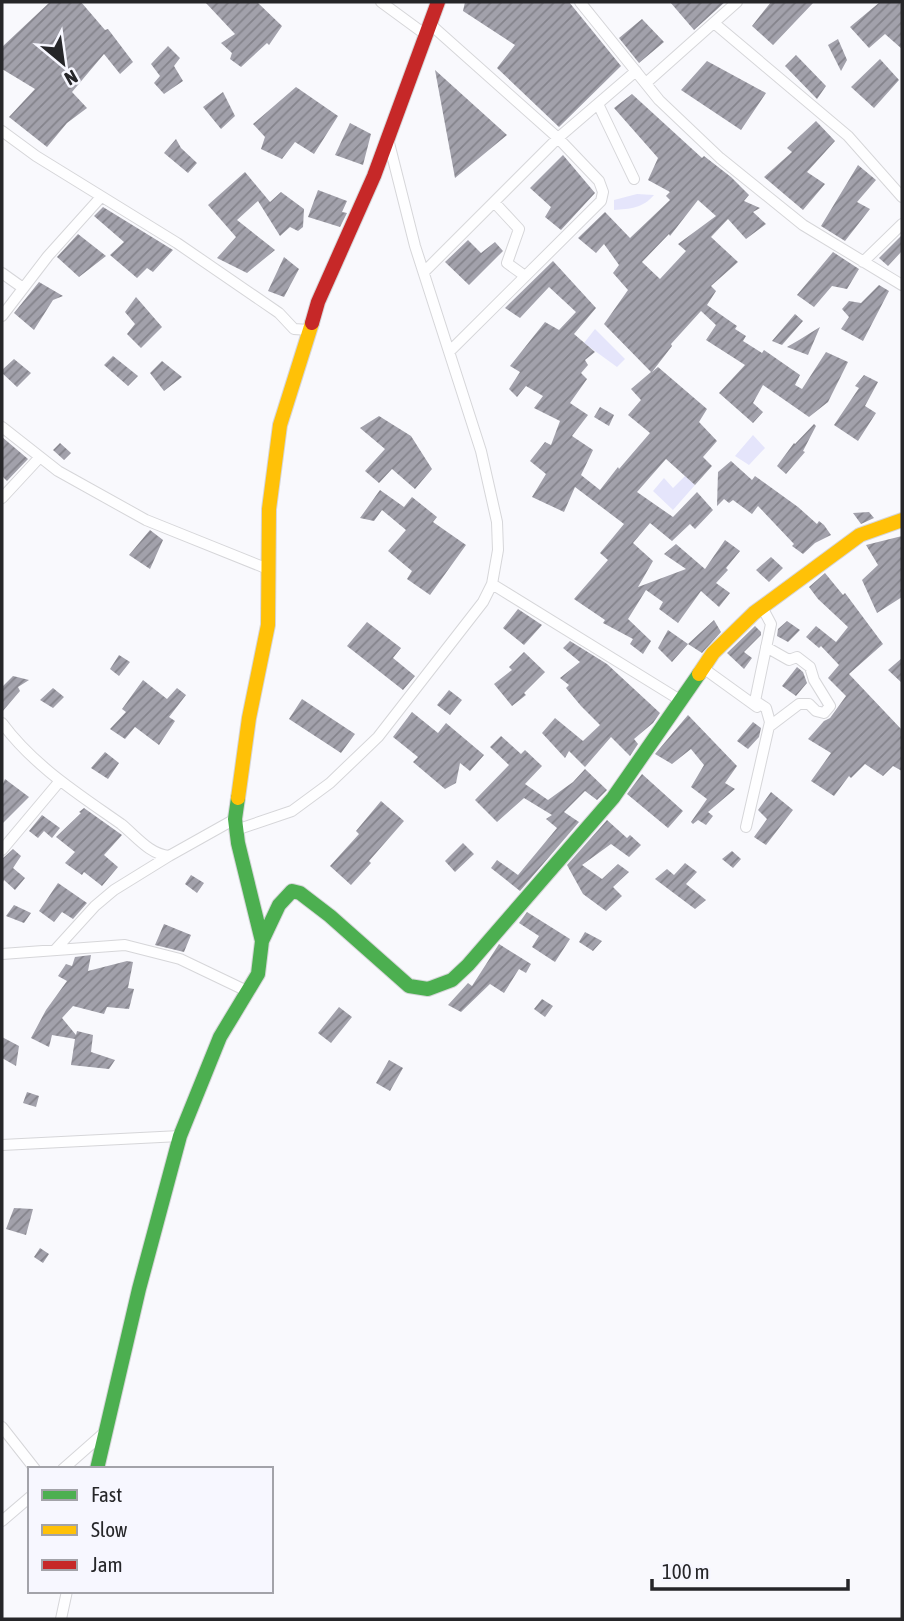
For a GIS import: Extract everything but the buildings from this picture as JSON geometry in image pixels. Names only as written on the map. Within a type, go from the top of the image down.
[{"type":"street","points":[[381,2],[428,29],[558,138],[599,181],[603,192],[601,201],[450,351]]},
{"type":"street","points":[[262,941],[236,825],[249,718],[268,625],[269,509],[280,425],[317,302],[374,176],[438,2]]},
{"type":"street","points":[[580,2],[659,100],[720,158],[803,225],[902,285]]},
{"type":"street","points":[[646,83],[737,2]]},
{"type":"street","points":[[714,23],[848,136],[902,197]]},
{"type":"street","points":[[424,272],[558,138],[636,71]]},
{"type":"street","points":[[598,104],[634,180]]},
{"type":"street","points":[[2,131],[36,156],[187,250],[279,313],[294,329],[309,330]]},
{"type":"street","points":[[55,950],[95,906],[114,890],[169,856],[236,825],[292,811],[330,783],[378,737],[483,602],[492,584],[498,550],[497,522],[481,452],[424,272],[388,139]]},
{"type":"street","points":[[2,316],[101,197]]},
{"type":"street","points":[[494,202],[519,229],[508,263],[525,276]]},
{"type":"street","points":[[863,262],[902,224]]},
{"type":"street","points":[[2,273],[23,288]]},
{"type":"street","points":[[2,427],[58,471],[146,520],[268,569]]},
{"type":"street","points":[[2,498],[40,457]]},
{"type":"street","points":[[97,1467],[139,1289],[180,1136],[220,1037],[258,974],[262,941],[283,898],[290,891],[297,890],[317,904],[409,986],[428,989],[452,980],[613,798],[713,653],[762,607],[860,535],[902,520]]},
{"type":"street","points":[[492,584],[680,700]]},
{"type":"street","points":[[746,827],[769,720],[766,708],[755,701],[771,624],[762,607]]},
{"type":"street","points":[[766,647],[789,660],[797,657],[810,667],[814,680],[830,706],[824,713],[816,711],[809,704],[799,704],[769,720]]},
{"type":"street","points":[[703,668],[769,720]]},
{"type":"street","points":[[2,723],[25,751],[59,782],[122,825],[154,852],[169,856]]},
{"type":"street","points":[[2,850],[59,782]]},
{"type":"street","points":[[2,954],[125,945],[180,959],[249,992]]},
{"type":"street","points":[[2,1145],[180,1136]]},
{"type":"street","points":[[2,1427],[33,1467]]},
{"type":"street","points":[[64,1467],[105,1432]]},
{"type":"street","points":[[2,1521],[28,1499]]},
{"type":"street","points":[[61,1619],[67,1593]]},
{"type":"shaded area","points":[[637,194],[654,195],[641,205],[614,210],[614,200]]},
{"type":"shaded area","points":[[595,329],[625,359],[617,367],[584,343]]},
{"type":"shaded area","points":[[753,435],[765,448],[749,465],[735,456]]},
{"type":"shaded area","points":[[685,476],[695,485],[673,510],[653,491],[664,478],[673,488]]},
{"type":"traffic: fast","points":[[262,941],[279,905],[292,891],[300,893],[330,916],[409,986],[428,989],[452,980],[613,798],[699,674]]},
{"type":"traffic: fast","points":[[97,1467],[139,1289],[180,1136],[220,1037],[258,974],[262,941],[238,843],[235,819],[238,798]]},
{"type":"traffic: slow","points":[[238,798],[249,718],[268,625],[269,509],[280,425],[312,323]]},
{"type":"traffic: slow","points":[[699,674],[713,653],[754,613],[860,535],[902,520]]},
{"type":"traffic: jam","points":[[312,323],[318,302],[374,176],[438,2]]}]
